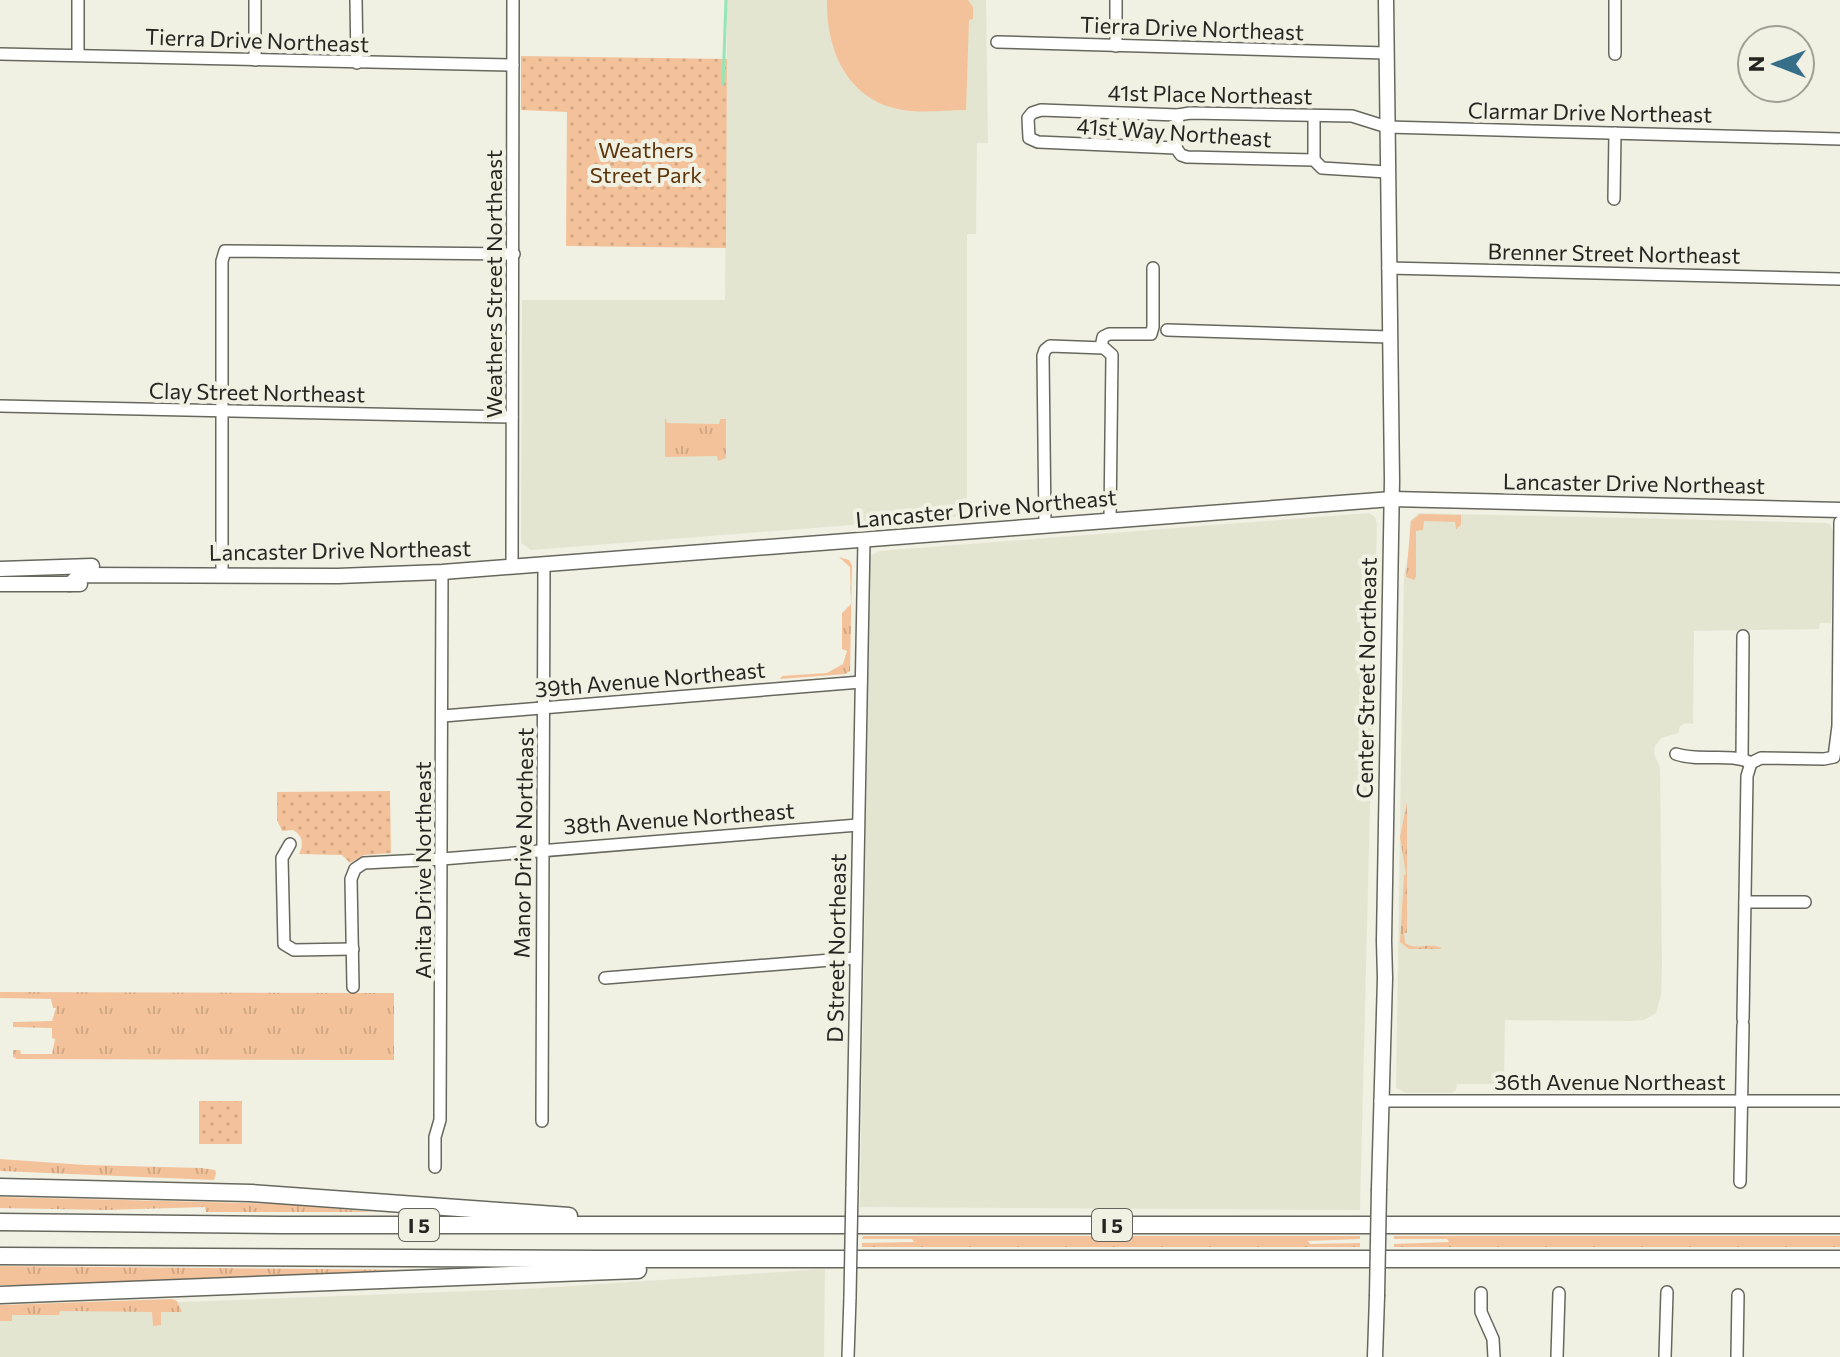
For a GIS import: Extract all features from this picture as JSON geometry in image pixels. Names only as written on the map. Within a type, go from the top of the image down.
[{"type":"highway","points":[[0,1180],[37,1187]]},
{"type":"highway","points":[[0,1187],[326,1198],[556,1214],[627,1225]]},
{"type":"highway","name":"I 5","points":[[0,1222],[1840,1225]]},
{"type":"highway","name":"I 5","points":[[0,1256],[1840,1259]]},
{"type":"highway","name":"I 5","points":[[0,1292],[729,1267],[815,1258]]},
{"type":"main road","name":"Center Street Northeast","points":[[1375,1357],[1385,994],[1392,499],[1386,0]]},
{"type":"main road","name":"Lancaster Drive Northeast","points":[[0,569],[118,567],[135,575],[222,576],[442,572],[1392,499],[1840,510]]},
{"type":"main road","name":"Lancaster Drive Northeast","points":[[0,584],[118,583],[135,575]]},
{"type":"street","points":[[78,0],[78,55]]},
{"type":"street","points":[[255,0],[255,60]]},
{"type":"street","points":[[356,0],[357,63]]},
{"type":"street","name":"Weathers Street Northeast","points":[[512,567],[513,0]]},
{"type":"street","points":[[1116,0],[1116,46]]},
{"type":"street","points":[[1615,0],[1615,54]]},
{"type":"street","name":"Tierra Drive Northeast","points":[[997,42],[1386,53]]},
{"type":"street","name":"Tierra Drive Northeast","points":[[0,54],[513,65]]},
{"type":"street","name":"41st Place Northeast","points":[[1032,113],[1041,110],[1360,117],[1387,127]]},
{"type":"street","name":"41st Way Northeast","points":[[1032,113],[1028,118],[1029,138],[1038,142],[1176,148],[1187,157],[1314,160],[1322,168],[1387,172]]},
{"type":"street","points":[[1176,148],[1178,115]]},
{"type":"street","points":[[1314,116],[1314,160]]},
{"type":"street","name":"Clarmar Drive Northeast","points":[[1387,127],[1840,139]]},
{"type":"street","points":[[1614,199],[1615,133]]},
{"type":"street","points":[[222,576],[222,261],[225,251],[514,254]]},
{"type":"street","points":[[1105,349],[1103,337],[1109,334],[1151,334],[1153,268]]},
{"type":"street","name":"Brenner Street Northeast","points":[[1388,268],[1840,279]]},
{"type":"street","points":[[1167,330],[1390,337]]},
{"type":"street","points":[[1045,525],[1043,356],[1050,346],[1105,349],[1112,355],[1110,520]]},
{"type":"street","name":"Clay Street Northeast","points":[[0,406],[512,417]]},
{"type":"street","points":[[1676,754],[1698,759],[1747,761],[1834,757],[1838,726],[1840,522]]},
{"type":"street","name":"D Street Northeast","points":[[848,1357],[864,540]]},
{"type":"street","name":"Manor Drive Northeast","points":[[542,1121],[544,565]]},
{"type":"street","name":"Anita Drive Northeast","points":[[435,1167],[435,1137],[440,1120],[442,572]]},
{"type":"street","points":[[1740,1182],[1747,776],[1743,636]]},
{"type":"street","name":"39th Avenue Northeast","points":[[443,716],[861,682]]},
{"type":"street","name":"38th Avenue Northeast","points":[[353,949],[351,879],[359,865],[858,825]]},
{"type":"street","points":[[290,844],[282,858],[284,944],[294,950],[353,949],[353,987]]},
{"type":"street","points":[[1745,902],[1805,902]]},
{"type":"street","points":[[605,978],[856,958]]},
{"type":"street","name":"36th Avenue Northeast","points":[[1380,1101],[1840,1101]]},
{"type":"street","points":[[1665,1357],[1667,1292]]},
{"type":"street","points":[[1481,1293],[1481,1312],[1493,1339],[1494,1357]]},
{"type":"street","points":[[1557,1357],[1559,1293]]},
{"type":"street","points":[[1737,1357],[1738,1295]]},
{"type":"shaded area","points":[[727,0],[986,0],[988,143],[977,143],[976,234],[967,234],[967,516],[531,550],[521,543],[522,300],[725,300]]},
{"type":"shaded area","points":[[1369,513],[1375,517],[1377,524],[1360,1210],[860,1207],[870,556],[879,551]]},
{"type":"shaded area","points":[[1419,513],[1826,523],[1831,525],[1833,532],[1831,623],[1820,623],[1819,629],[1694,631],[1693,724],[1685,723],[1678,733],[1661,738],[1654,754],[1660,767],[1662,966],[1661,995],[1656,1013],[1644,1020],[1630,1021],[1505,1020],[1504,1084],[1457,1084],[1452,1093],[1406,1093],[1396,1088],[1404,574],[1409,553],[1410,521]]},
{"type":"shaded area","points":[[825,1269],[824,1357],[0,1357],[0,1309],[526,1289]]},
{"type":"green space","points":[[827,0],[968,0],[973,7],[973,19],[969,20],[966,110],[924,112],[898,109],[865,94],[852,82],[835,53],[830,36]]},
{"type":"green space","name":"Weathers Street Park","points":[[521,56],[727,59],[726,248],[566,246],[567,112],[521,110]]},
{"type":"green space","points":[[665,416],[667,423],[719,424],[720,419],[726,419],[726,458],[718,461],[717,456],[665,457]]},
{"type":"green space","points":[[1420,514],[1461,515],[1461,525],[1456,529],[1455,522],[1424,521],[1423,530],[1416,531],[1414,580],[1406,577],[1411,521]]},
{"type":"green space","points":[[839,557],[849,560],[852,565],[850,671],[845,674],[780,679],[782,676],[827,673],[843,664],[847,651],[842,649],[842,613],[851,604],[850,567]]},
{"type":"green space","points":[[390,791],[391,853],[364,855],[350,863],[342,855],[299,854],[301,838],[293,830],[282,831],[277,820],[277,792]]},
{"type":"green space","points":[[1407,802],[1407,933],[1404,933],[1405,943],[1440,949],[1409,949],[1400,942],[1406,874],[1400,837]]},
{"type":"green space","points":[[0,992],[394,993],[394,1060],[17,1059],[13,1057],[13,1050],[20,1050],[21,1054],[52,1054],[55,1039],[52,1038],[52,1028],[13,1027],[13,1022],[52,1021],[56,1008],[53,1008],[51,999],[0,998]]},
{"type":"green space","points":[[199,1101],[242,1101],[242,1144],[199,1144]]},
{"type":"green space","points":[[0,1159],[201,1168],[215,1170],[216,1173],[214,1180],[0,1171]]},
{"type":"green space","points":[[0,1197],[282,1204],[374,1212],[206,1212],[205,1207],[105,1210],[0,1208]]},
{"type":"green space","points":[[863,1236],[1360,1236],[1360,1239],[1308,1241],[1310,1244],[1360,1243],[1360,1247],[862,1247],[862,1243],[914,1242],[912,1239],[862,1239]]},
{"type":"green space","points":[[1394,1236],[1840,1236],[1840,1247],[1394,1247],[1394,1244],[1449,1242],[1447,1239],[1394,1239]]},
{"type":"green space","points":[[0,1266],[423,1270],[423,1273],[78,1286],[0,1285]]},
{"type":"green space","points":[[177,1301],[182,1312],[161,1312],[161,1325],[153,1326],[152,1312],[60,1311],[59,1315],[12,1315],[12,1321],[0,1321],[0,1305]]},
{"type":"waterway","points":[[723,84],[726,0]]}]
